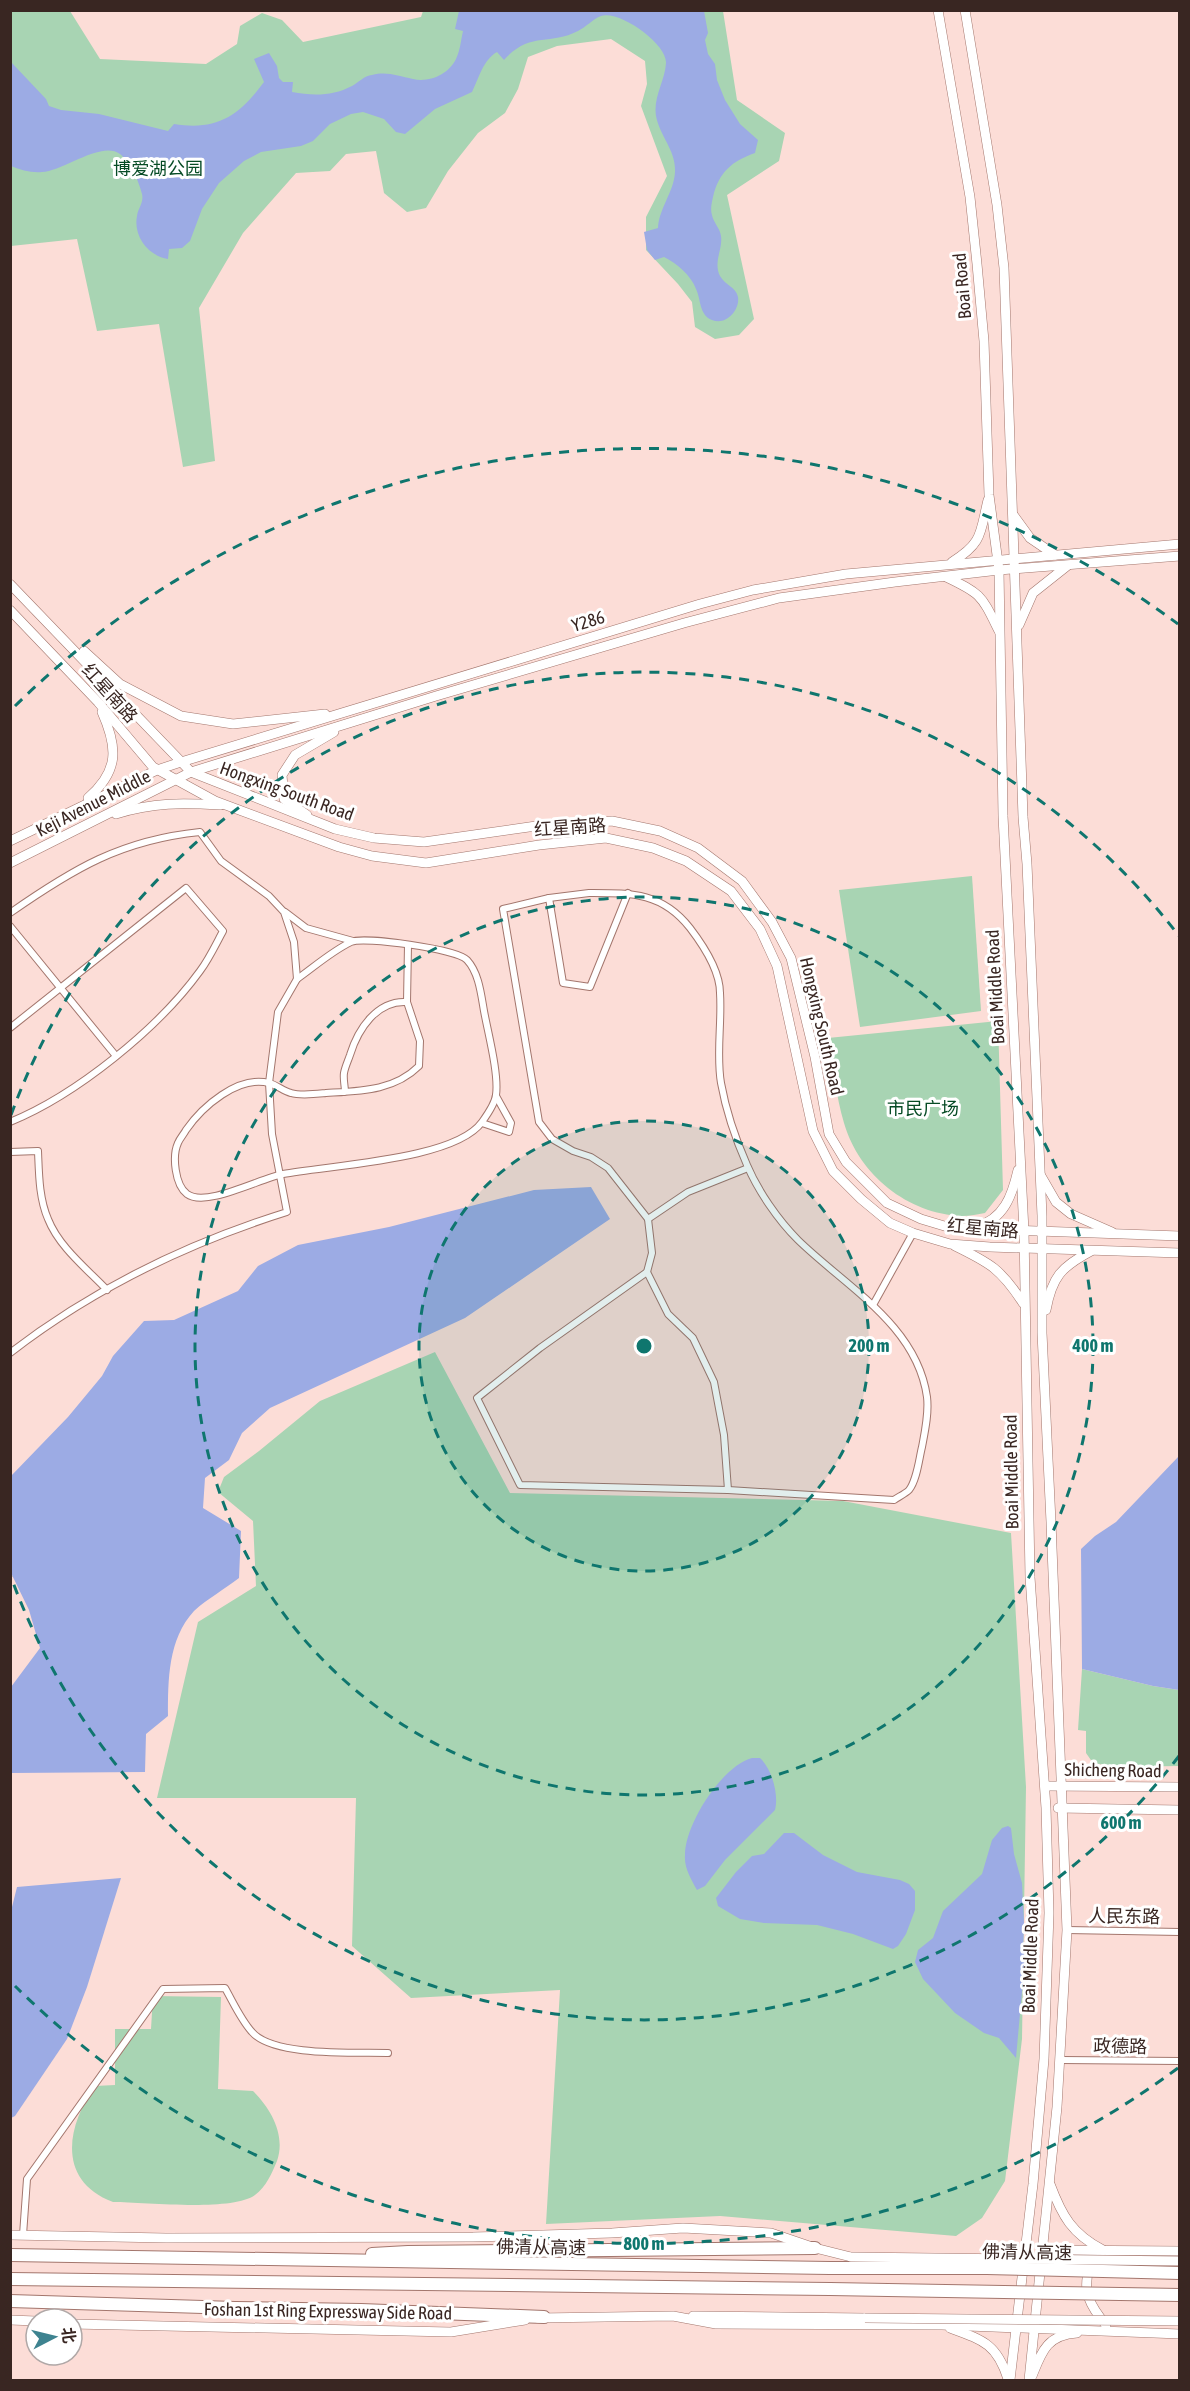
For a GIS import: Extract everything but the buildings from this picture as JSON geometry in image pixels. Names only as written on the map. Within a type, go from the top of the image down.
[{"type":"highway","points":[[284,2260],[408,2252],[815,2248]]},
{"type":"highway","name":"佛清从高速","points":[[10,2255],[830,2268],[987,2268],[1179,2273]]},
{"type":"highway","points":[[10,2279],[1179,2295]]},
{"type":"highway","points":[[10,2301],[544,2317]]},
{"type":"main road","name":"Boai Road","points":[[938,10],[970,197],[978,264],[984,341],[989,495],[999,565]]},
{"type":"main road","points":[[965,10],[997,206],[1004,268],[1015,564]]},
{"type":"main road","points":[[949,564],[967,553],[979,539],[989,495]]},
{"type":"main road","points":[[1014,516],[1030,538],[1056,555]]},
{"type":"main road","points":[[1015,564],[1056,555],[1179,544]]},
{"type":"main road","points":[[1015,564],[1069,565],[1179,556]]},
{"type":"main road","name":"Y286","points":[[181,762],[700,604],[753,590],[846,574],[949,564],[1015,564]]},
{"type":"main road","name":"Boai Middle Road","points":[[1015,564],[1023,816],[1040,1174],[1042,1334],[1067,1930],[1060,2060],[1029,2380]]},
{"type":"main road","name":"Y286","points":[[191,772],[684,623],[780,598],[943,576],[999,565]]},
{"type":"main road","name":"Boai Middle Road","points":[[999,565],[1003,816],[1024,1231],[1030,1577],[1046,1785],[1049,1913],[1044,2059],[1033,2184],[1010,2380]]},
{"type":"main road","points":[[1017,630],[1033,593],[1069,565]]},
{"type":"main road","points":[[943,576],[974,590],[982,598],[1000,633]]},
{"type":"main road","points":[[10,583],[120,684],[181,716],[233,724],[357,709]]},
{"type":"main road","name":"Hongxing South Road","points":[[10,583],[191,772],[318,823],[374,838],[423,842],[536,826],[612,821],[660,831],[698,848],[742,881],[772,922],[791,958],[815,1057],[829,1134],[846,1162],[887,1203],[921,1219],[951,1228],[1179,1236]]},
{"type":"main road","name":"红星南路","points":[[10,610],[98,702],[153,767],[230,806],[339,847],[372,856],[426,863],[539,844],[606,838],[653,848],[686,861],[731,891],[760,929],[777,966],[813,1131],[833,1171],[861,1199],[890,1223],[913,1233],[950,1244],[1179,1253]]},
{"type":"main road","points":[[80,806],[105,783],[114,758],[111,732],[98,702]]},
{"type":"main road","points":[[318,823],[284,799],[282,775],[294,754],[351,723]]},
{"type":"main road","name":"Keji Avenue Middle","points":[[10,840],[157,770],[181,762]]},
{"type":"main road","name":"Keji Avenue Middle","points":[[10,863],[191,772]]},
{"type":"main road","points":[[88,823],[142,806],[178,802],[230,806]]},
{"type":"main road","points":[[971,1229],[987,1224],[1004,1210],[1013,1191],[1020,1162]]},
{"type":"main road","points":[[1040,1174],[1056,1202],[1071,1214],[1117,1234]]},
{"type":"main road","points":[[950,1244],[988,1262],[1009,1281],[1024,1304]]},
{"type":"main road","points":[[1042,1334],[1049,1292],[1056,1277],[1069,1263],[1092,1250]]},
{"type":"main road","name":"Shicheng Road","points":[[1046,1785],[1179,1787]]},
{"type":"main road","points":[[1046,1808],[1179,1810]]},
{"type":"main road","points":[[1049,2182],[1062,2214],[1070,2226],[1082,2237],[1107,2251]]},
{"type":"main road","points":[[10,2235],[166,2238],[473,2237],[682,2229],[771,2233],[851,2257],[1179,2261]]},
{"type":"main road","points":[[1042,2250],[1179,2251]]},
{"type":"main road","points":[[1107,2251],[1091,2262],[1087,2282],[1091,2306],[1112,2331]]},
{"type":"main road","points":[[673,2316],[1179,2321]]},
{"type":"main road","name":"Foshan 1st Ring Expressway Side Road","points":[[84,2324],[451,2331],[544,2317],[673,2316],[716,2324],[942,2325],[1112,2331]]},
{"type":"main road","points":[[942,2325],[978,2338],[989,2346],[1002,2358],[1010,2380]]},
{"type":"main road","points":[[1029,2380],[1045,2345],[1071,2334],[1112,2331],[1179,2334]]},
{"type":"street","points":[[10,913],[72,871],[102,857],[150,840],[200,832],[221,861],[269,896],[284,912],[306,928],[353,941],[453,951],[466,958],[475,971],[494,1068],[496,1096],[511,1123],[509,1132],[482,1123]]},
{"type":"street","points":[[10,1028],[186,888],[223,931],[195,978],[158,1018],[116,1056],[49,1104],[10,1122]]},
{"type":"street","points":[[589,892],[628,893],[662,902],[688,926],[707,951],[721,991],[718,1024],[721,1083],[736,1140],[748,1168],[768,1202],[796,1238],[873,1305],[896,1330],[916,1361],[927,1397],[926,1426],[909,1490],[894,1500],[728,1490],[520,1485],[477,1398],[540,1348],[647,1272],[652,1253],[648,1219],[608,1168],[591,1157],[573,1151],[552,1139],[539,1122],[503,909],[549,898],[589,892]]},
{"type":"street","points":[[549,898],[563,983],[590,987],[628,893]]},
{"type":"street","points":[[284,912],[294,942],[297,979]]},
{"type":"street","points":[[10,926],[116,1056]]},
{"type":"street","points":[[10,1353],[39,1330],[107,1290],[194,1244],[287,1212],[272,1134],[269,1083],[278,1012],[297,979],[353,941]]},
{"type":"street","points":[[408,945],[407,1002],[420,1041],[419,1066],[407,1078],[370,1090],[292,1094],[269,1083],[255,1081],[231,1090],[201,1111],[177,1143],[176,1164],[180,1184],[188,1195],[203,1199],[279,1174],[431,1150],[467,1137],[482,1123],[496,1096]]},
{"type":"street","points":[[345,1092],[344,1073],[354,1039],[380,1009],[397,1001],[407,1002]]},
{"type":"street","points":[[10,1152],[38,1151],[40,1188],[48,1221],[67,1249],[107,1290]]},
{"type":"street","points":[[648,1219],[688,1192],[748,1168]]},
{"type":"street","points":[[873,1305],[913,1233]]},
{"type":"street","points":[[647,1272],[668,1314],[693,1338],[714,1382],[724,1435],[728,1490]]},
{"type":"street","name":"人民东路","points":[[1067,1930],[1179,1932]]},
{"type":"street","points":[[23,2235],[27,2180],[164,1989],[225,1988],[252,2034],[273,2045],[300,2050],[388,2053]]},
{"type":"street","name":"政德路","points":[[1060,2060],[1179,2061]]},
{"type":"green space","name":"博爱湖公园","points":[[10,11],[70,11],[100,59],[206,64],[237,44],[240,26],[262,13],[282,20],[303,42],[421,17],[423,11],[723,11],[737,100],[785,133],[779,161],[727,195],[754,319],[739,335],[715,339],[695,327],[692,302],[646,250],[646,217],[667,176],[641,106],[647,84],[645,61],[611,39],[557,46],[528,57],[518,89],[505,113],[478,133],[448,171],[426,208],[407,212],[384,193],[376,151],[346,154],[330,171],[296,173],[243,233],[199,308],[215,461],[183,467],[159,324],[97,331],[77,239],[11,246]]},
{"type":"green space","points":[[972,876],[981,1011],[860,1027],[839,890]]},
{"type":"green space","name":"市民广场","points":[[998,1021],[1003,1190],[985,1213],[962,1216],[942,1214],[923,1208],[888,1188],[861,1159],[851,1142],[839,1102],[828,1038]]},
{"type":"green space","points":[[435,1352],[510,1493],[843,1501],[1011,1533],[1026,1787],[1022,2039],[1005,2181],[982,2218],[956,2236],[720,2216],[546,2224],[560,1990],[411,1998],[352,1946],[356,1798],[157,1798],[198,1622],[256,1586],[253,1521],[218,1492],[224,1477],[320,1401]]},
{"type":"green space","points":[[1082,1669],[1179,1690],[1179,1766],[1117,1767],[1093,1763],[1086,1753],[1086,1731],[1078,1730]]},
{"type":"green space","points":[[153,1996],[221,1997],[218,2089],[253,2091],[271,2114],[280,2142],[277,2161],[271,2175],[255,2195],[244,2200],[208,2205],[113,2202],[95,2193],[82,2181],[75,2167],[72,2152],[73,2135],[78,2118],[95,2086],[115,2085],[115,2029],[151,2029]]},
{"type":"water","points":[[459,11],[704,11],[708,33],[705,40],[708,54],[715,64],[717,80],[725,100],[740,124],[758,140],[755,153],[733,164],[723,174],[712,203],[713,218],[721,236],[718,271],[738,297],[737,307],[731,316],[722,321],[708,318],[703,311],[694,284],[687,274],[664,257],[655,260],[647,250],[644,232],[658,228],[675,172],[673,157],[656,116],[656,102],[666,63],[664,55],[651,38],[619,18],[598,17],[568,35],[522,45],[504,60],[497,52],[485,64],[472,92],[435,109],[405,134],[396,132],[384,119],[363,112],[351,114],[330,124],[313,141],[301,146],[261,152],[244,161],[219,183],[202,209],[190,241],[182,248],[169,249],[168,259],[154,254],[140,238],[136,223],[142,194],[134,172],[120,154],[112,151],[93,153],[42,172],[26,171],[11,166],[11,62],[46,99],[49,106],[61,110],[99,114],[168,131],[174,124],[189,126],[215,123],[236,112],[264,82],[254,59],[269,53],[277,66],[279,78],[283,82],[293,82],[292,92],[323,94],[338,92],[366,77],[377,74],[392,74],[419,80],[438,76],[449,69],[458,53],[463,31],[455,29]]},
{"type":"water","points":[[591,1187],[610,1219],[465,1318],[270,1408],[242,1433],[229,1460],[205,1478],[203,1508],[241,1531],[239,1578],[194,1611],[179,1634],[169,1674],[168,1716],[146,1734],[145,1772],[11,1773],[11,1687],[40,1648],[29,1610],[11,1573],[11,1476],[68,1417],[102,1376],[113,1356],[144,1321],[174,1320],[238,1291],[258,1266],[298,1245],[389,1227],[534,1190]]},
{"type":"water","points":[[1179,1456],[1179,1690],[1082,1669],[1081,1549],[1116,1522]]},
{"type":"water","points":[[752,1758],[760,1758],[771,1775],[776,1797],[775,1810],[725,1860],[705,1886],[697,1890],[688,1873],[685,1860],[691,1828],[707,1798],[718,1784],[729,1772]]},
{"type":"water","points":[[1008,1826],[1011,1828],[1014,1854],[1022,1883],[1024,1923],[1025,1958],[1016,2058],[999,2038],[984,2033],[955,2013],[923,1979],[915,1962],[918,1950],[933,1938],[943,1911],[982,1874],[992,1840],[1002,1828]]},
{"type":"water","points":[[784,1833],[794,1833],[823,1855],[857,1872],[900,1880],[909,1884],[915,1891],[915,1910],[906,1934],[898,1946],[893,1949],[853,1934],[817,1925],[764,1923],[740,1919],[718,1906],[716,1898],[736,1872],[752,1856],[764,1854]]},
{"type":"water","points":[[121,1878],[87,1987],[67,2039],[15,2116],[11,2118],[10,1915],[17,1887]]}]
